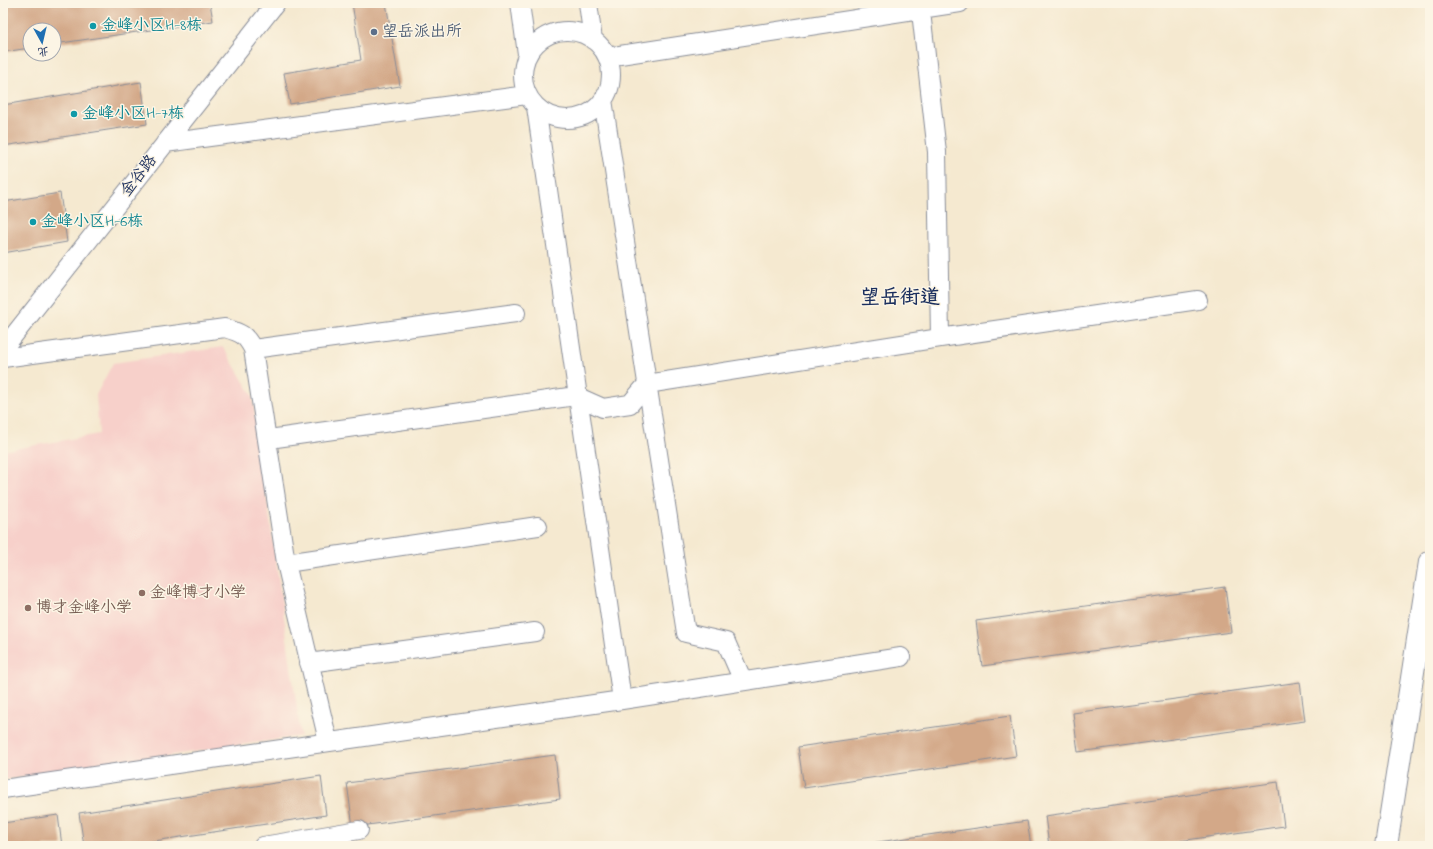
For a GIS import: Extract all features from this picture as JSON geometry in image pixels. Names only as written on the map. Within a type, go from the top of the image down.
[{"type":"street","name":"金谷路","points":[[3,349],[276,3]]},
{"type":"street","points":[[520,3],[527,54],[522,74],[531,101],[622,700]]},
{"type":"street","points":[[588,3],[593,40]]},
{"type":"street","points":[[607,57],[921,6],[960,3]]},
{"type":"street","points":[[921,6],[937,152],[940,338]]},
{"type":"street","points":[[165,143],[531,101],[553,117],[572,119],[590,113],[603,100],[609,90],[611,68],[602,47],[593,40],[576,32],[557,32],[540,40],[527,54]]},
{"type":"street","points":[[603,100],[686,633],[726,642],[743,681]]},
{"type":"street","points":[[268,439],[576,396],[603,408],[630,404],[647,384],[940,338],[1198,300]]},
{"type":"street","points":[[254,349],[516,313]]},
{"type":"street","points":[[3,358],[225,328],[242,333],[254,349],[286,563],[328,741]]},
{"type":"street","points":[[286,563],[538,526]]},
{"type":"street","points":[[1386,846],[1430,562]]},
{"type":"street","points":[[309,663],[536,632]]},
{"type":"street","points":[[3,789],[328,741],[622,700],[900,657]]},
{"type":"street","points":[[263,846],[359,830]]},
{"type":"shaded area","name":"金峰博才小学","points":[[223,347],[252,395],[301,736],[3,780],[3,451],[99,434],[96,395],[113,363]]},
{"type":"building","name":"金峰小区H-8栋","points":[[21,3],[210,3],[213,21],[62,43],[62,22],[22,22],[22,49],[3,52],[3,6]]},
{"type":"building","name":"望岳派出所","points":[[352,3],[386,3],[400,86],[290,104],[284,73],[361,60]]},
{"type":"building","name":"金峰小区H-7栋","points":[[141,82],[147,124],[3,146],[3,105]]},
{"type":"building","name":"金峰小区H-6栋","points":[[60,193],[67,242],[3,253],[3,202]]},
{"type":"building","points":[[1225,587],[1231,632],[982,666],[976,621]]},
{"type":"building","points":[[1300,682],[1305,721],[1078,752],[1073,713]]},
{"type":"building","points":[[1010,716],[1016,756],[804,788],[798,747]]},
{"type":"building","points":[[555,755],[560,799],[353,827],[347,783]]},
{"type":"building","points":[[321,776],[326,815],[121,846],[84,846],[79,813]]},
{"type":"building","points":[[1278,782],[1284,826],[1145,846],[1049,846],[1045,816]]},
{"type":"building","points":[[58,815],[62,846],[3,846],[3,823]]},
{"type":"building","points":[[1027,821],[1031,846],[857,846],[857,845]]},
{"type":"place","name":"金峰小区H-8栋","points":[[93,26]]},
{"type":"place","name":"望岳派出所","points":[[374,32]]},
{"type":"place","name":"金峰小区H-7栋","points":[[74,114]]},
{"type":"place","name":"金峰小区H-6栋","points":[[33,222]]},
{"type":"place","name":"金峰博才小学","points":[[142,593]]},
{"type":"place","name":"博才金峰小学","points":[[28,608]]},
{"type":"district","name":"望岳街道","points":[[900,298]]}]
